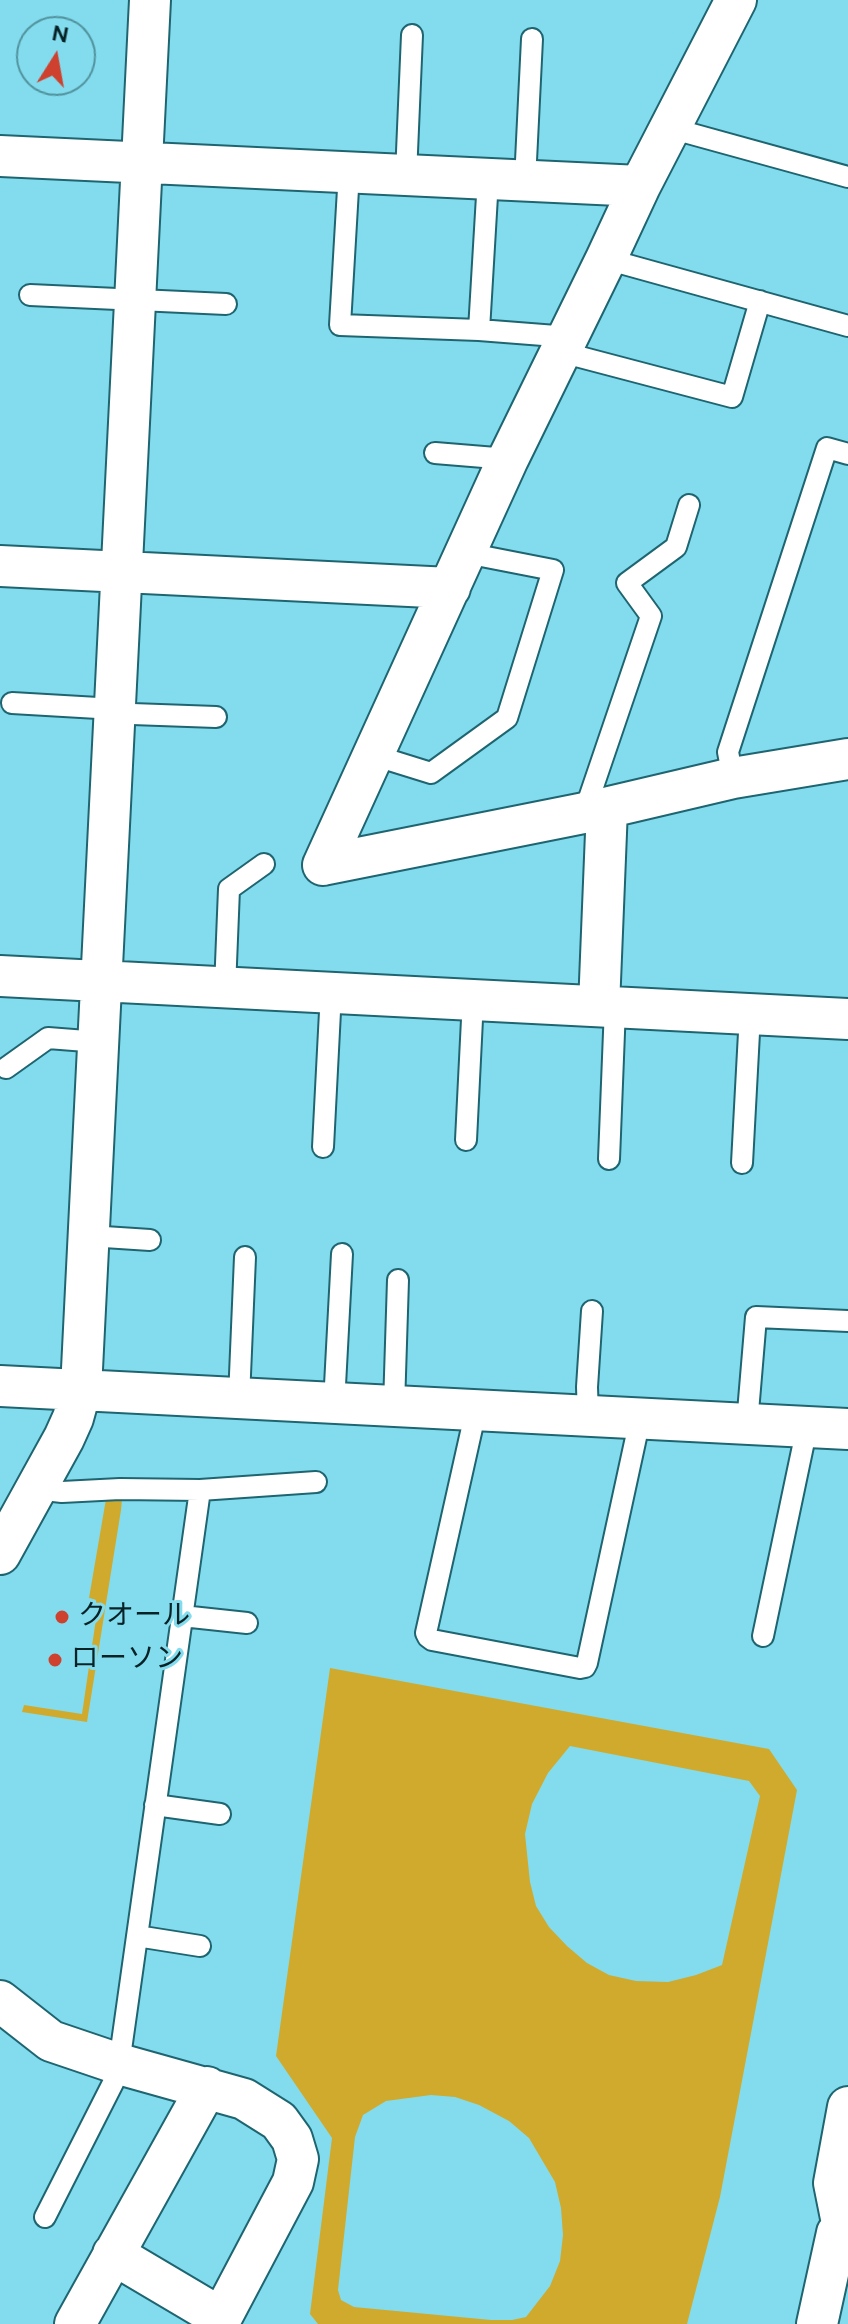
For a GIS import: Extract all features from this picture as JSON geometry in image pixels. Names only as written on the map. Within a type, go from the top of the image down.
[{"type":"street","points":[[0,1554],[64,1438],[81,1389],[150,0]]},
{"type":"street","points":[[736,0],[640,186],[508,459],[323,865],[596,811],[733,778],[848,759]]},
{"type":"street","points":[[0,156],[640,186]]},
{"type":"street","points":[[0,566],[122,572],[458,570]]},
{"type":"street","points":[[596,811],[607,1006]]},
{"type":"street","points":[[0,976],[848,1019]]},
{"type":"street","points":[[0,1386],[848,1429]]},
{"type":"street","points":[[0,2001],[51,2041],[119,2064],[244,2099],[279,2121],[292,2139],[298,2159],[293,2182],[220,2321],[113,2254]]},
{"type":"street","points":[[75,2324],[207,2087]]},
{"type":"street","points":[[817,2324],[837,2233],[846,2228],[834,2183],[848,2107]]},
{"type":"lane","points":[[406,175],[412,35]]},
{"type":"lane","points":[[479,330],[532,39]]},
{"type":"lane","points":[[670,128],[848,177]]},
{"type":"lane","points":[[349,172],[340,325],[479,330],[565,344],[732,397],[760,301]]},
{"type":"lane","points":[[606,259],[848,326]]},
{"type":"lane","points":[[30,295],[226,304]]},
{"type":"lane","points":[[733,778],[728,752],[827,448],[848,454]]},
{"type":"lane","points":[[435,453],[508,459]]},
{"type":"lane","points":[[596,811],[651,616],[627,583],[676,547],[689,505]]},
{"type":"lane","points":[[373,755],[431,773],[507,718],[553,570],[458,570]]},
{"type":"lane","points":[[12,703],[98,708],[132,714],[216,717]]},
{"type":"lane","points":[[225,988],[229,889],[264,864]]},
{"type":"lane","points":[[323,1147],[331,992]]},
{"type":"lane","points":[[466,1140],[473,999]]},
{"type":"lane","points":[[607,1006],[609,1159]]},
{"type":"lane","points":[[742,1163],[750,1014]]},
{"type":"lane","points":[[6,1068],[48,1038],[99,1042]]},
{"type":"lane","points":[[89,1236],[150,1240]]},
{"type":"lane","points":[[334,1404],[342,1254]]},
{"type":"lane","points":[[239,1398],[245,1257]]},
{"type":"lane","points":[[394,1406],[398,1280]]},
{"type":"lane","points":[[588,1416],[592,1311]]},
{"type":"lane","points":[[747,1424],[756,1317],[848,1321]]},
{"type":"lane","points":[[476,1410],[426,1633],[432,1640],[580,1668],[587,1663],[640,1419]]},
{"type":"lane","points":[[763,1636],[807,1427]]},
{"type":"lane","points":[[36,1489],[62,1492],[200,1490],[316,1482]]},
{"type":"lane","points":[[45,2217],[113,2083],[119,2064],[200,1490]]},
{"type":"lane","points":[[182,1616],[247,1623]]},
{"type":"lane","points":[[155,1805],[220,1814]]},
{"type":"lane","points":[[137,1936],[200,1946]]},
{"type":"shaded area","points":[[106,1499],[122,1499],[87,1722],[22,1712],[24,1705],[82,1714],[97,1612],[94,1611],[96,1600],[89,1598]]},
{"type":"shaded area","points":[[330,1668],[769,1749],[797,1790],[720,2197],[687,2324],[318,2324],[310,2314],[332,2138],[276,2056]],"holes":[[[570,1746],[749,1781],[760,1796],[722,1965],[668,1982],[636,1981],[609,1975],[587,1963],[549,1927],[536,1906],[525,1834],[532,1804],[548,1773]],[[431,2095],[455,2097],[479,2105],[509,2121],[529,2138],[555,2182],[563,2235],[560,2261],[550,2286],[526,2317],[491,2320],[354,2307],[341,2300],[338,2290],[355,2137],[363,2115],[386,2101]]]},
{"type":"place","name":"クオール","points":[[62,1617]]},
{"type":"place","name":"ローソン","points":[[55,1660]]}]
